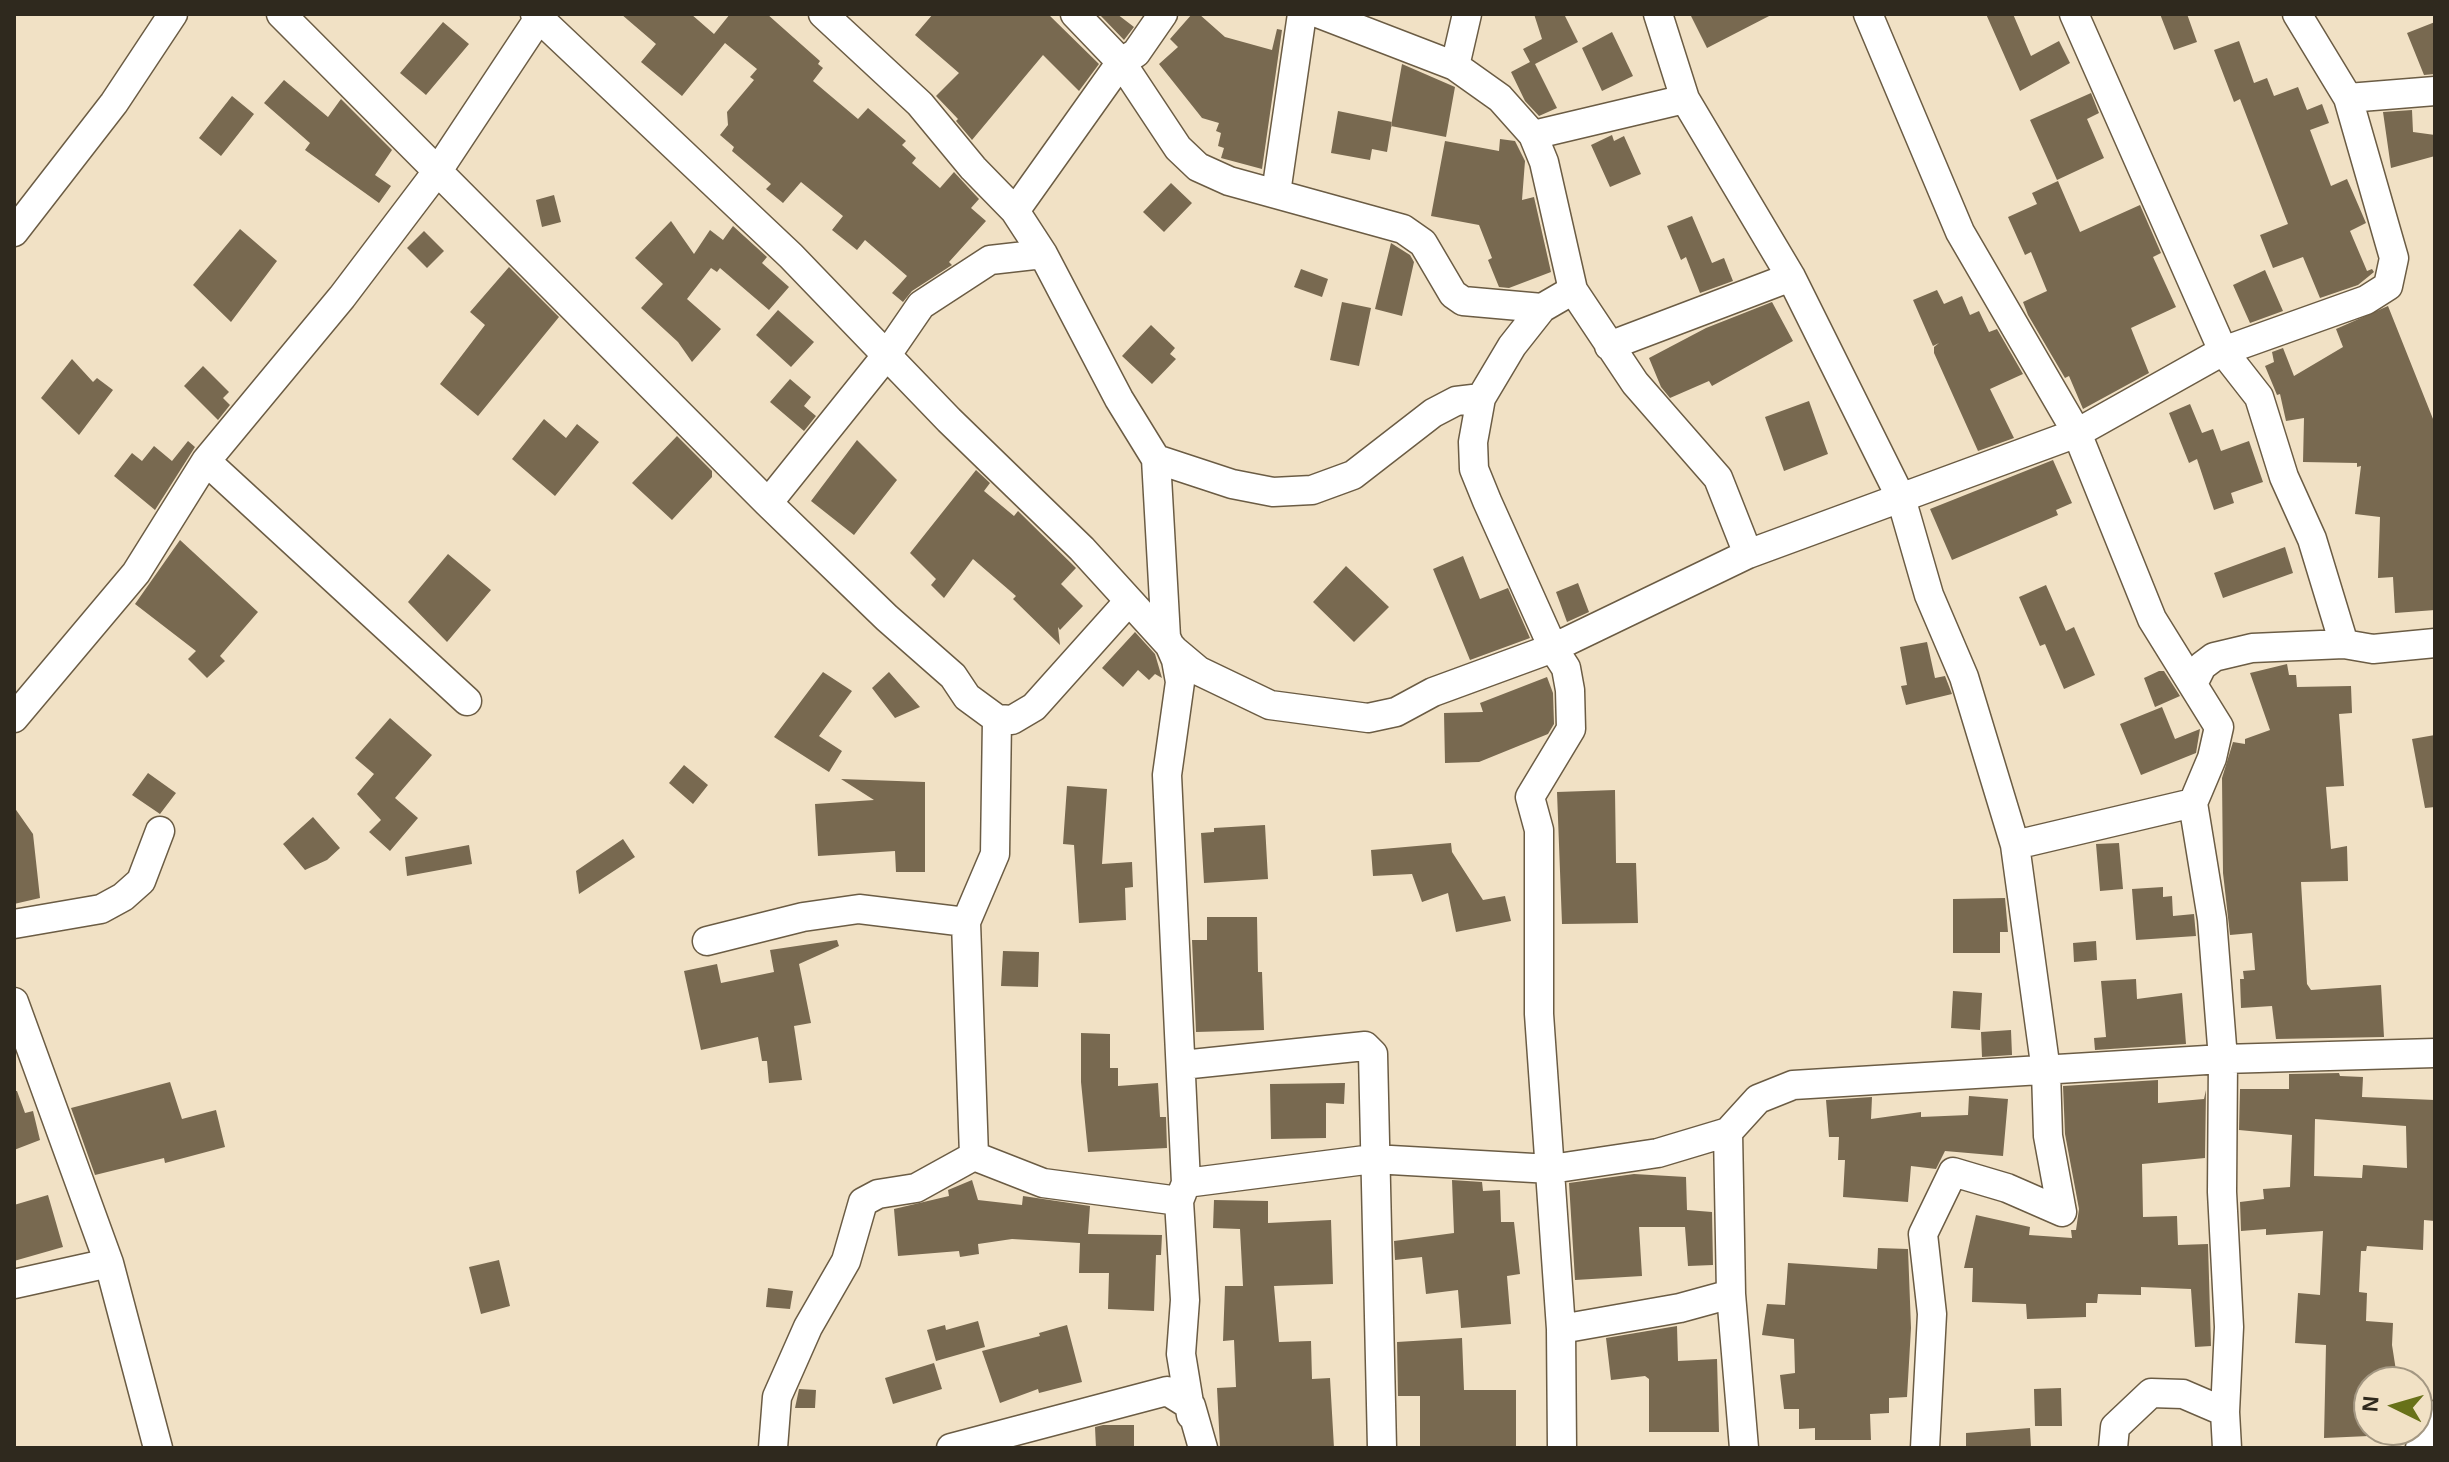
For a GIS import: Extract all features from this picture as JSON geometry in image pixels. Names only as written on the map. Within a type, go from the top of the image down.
[{"type":"street","points":[[14,232],[114,103],[173,14]]},
{"type":"street","points":[[281,14],[439,169],[768,503],[953,676],[967,697],[997,719],[1012,720],[1034,707],[1128,602]]},
{"type":"street","points":[[823,14],[920,104],[973,168],[1015,211],[1043,254],[1112,385],[1156,459],[1166,637],[1176,660],[1180,682],[1167,775],[1182,1065],[1185,1300],[1181,1354],[1203,1448]]},
{"type":"street","points":[[1075,14],[1121,62],[1178,148],[1198,167],[1229,181],[1403,229],[1423,243],[1453,294],[1463,301],[1542,308]]},
{"type":"street","points":[[1015,211],[1121,62],[1136,53],[1163,14]]},
{"type":"street","points":[[1276,193],[1302,14]]},
{"type":"street","points":[[1320,14],[1455,66],[1500,98],[1533,135],[1544,162],[1565,266],[1573,290],[1609,346],[1666,423],[1718,478],[1748,554]]},
{"type":"street","points":[[1455,66],[1467,14]]},
{"type":"street","points":[[1658,14],[1685,99],[1791,277],[1901,498],[1929,595],[1964,677],[2015,845],[2046,1071],[2048,1136],[2062,1212],[2007,1188],[1953,1172],[1923,1234],[1932,1314],[1925,1448]]},
{"type":"street","points":[[1868,14],[1960,232],[2077,433],[2152,619],[2194,682],[2219,727],[2212,758],[2193,803],[2212,919],[2223,1059],[2222,1192],[2229,1327],[2225,1412],[2227,1448]]},
{"type":"street","points":[[2074,14],[2223,351],[2259,397],[2284,477],[2312,539],[2344,644]]},
{"type":"street","points":[[14,718],[136,573],[206,461],[342,297],[439,169],[539,15],[791,256],[886,356],[1082,549],[1128,602],[1166,637],[1174,650],[1199,671],[1270,705],[1368,718],[1396,712],[1433,692],[1553,648],[1748,554],[2077,433],[2223,351],[2366,300],[2388,286],[2394,258],[2348,98],[2297,14]]},
{"type":"street","points":[[2348,98],[2435,91]]},
{"type":"street","points":[[1533,135],[1685,99]]},
{"type":"street","points":[[768,503],[886,356],[921,305],[990,260],[1043,254]]},
{"type":"street","points":[[1609,346],[1791,277]]},
{"type":"street","points":[[1562,1448],[1561,1329],[1539,1014],[1539,830],[1530,797],[1571,729],[1566,668],[1553,648],[1474,469],[1473,442],[1481,398],[1512,346],[1542,308],[1573,290]]},
{"type":"street","points":[[1156,459],[1273,492],[1312,490],[1353,475],[1433,413],[1456,401],[1481,398]]},
{"type":"street","points":[[206,461],[467,701]]},
{"type":"street","points":[[2194,682],[2202,666],[2214,657],[2252,648],[2344,644],[2373,649],[2435,643]]},
{"type":"street","points":[[974,1156],[966,922],[995,854],[997,719]]},
{"type":"street","points":[[2015,845],[2193,803]]},
{"type":"street","points":[[14,924],[101,909],[123,897],[141,881],[160,831]]},
{"type":"street","points":[[707,941],[803,917],[859,909],[966,922]]},
{"type":"street","points":[[14,1002],[109,1263],[155,1447]]},
{"type":"street","points":[[1182,1065],[1365,1046],[1373,1054],[1382,1448]]},
{"type":"street","points":[[974,1156],[1043,1183],[1183,1192],[1373,1159],[1551,1169],[1658,1153],[1728,1132],[1758,1099],[1793,1085],[2223,1059],[2435,1053]]},
{"type":"street","points":[[1728,1132],[1731,1294],[1744,1448]]},
{"type":"street","points":[[773,1448],[777,1397],[808,1327],[846,1261],[863,1202],[878,1194],[916,1188],[974,1156]]},
{"type":"street","points":[[14,1284],[109,1263]]},
{"type":"street","points":[[1561,1329],[1680,1308],[1731,1294]]},
{"type":"street","points":[[951,1448],[1167,1391],[1191,1406]]},
{"type":"street","points":[[2113,1448],[2115,1427],[2151,1393],[2183,1394],[2225,1412]]},
{"type":"street","points":[[1189,1448],[1191,1406]]},
{"type":"street","points":[[2420,1448],[2435,1415]]},
{"type":"building","points":[[621,14],[691,14],[714,34],[730,14],[767,14],[820,61],[818,64],[823,68],[813,81],[858,119],[868,108],[906,141],[902,145],[916,158],[912,163],[940,188],[954,172],[979,199],[971,208],[986,221],[949,262],[952,265],[912,291],[903,302],[892,293],[907,276],[865,240],[857,250],[832,230],[843,216],[801,182],[783,203],[766,189],[771,184],[732,151],[734,147],[720,135],[728,125],[727,112],[754,80],[750,77],[757,69],[725,43],[682,96],[641,62],[656,44]]},
{"type":"building","points":[[933,14],[1048,14],[1099,64],[1079,91],[1043,55],[972,140],[956,121],[958,119],[936,96],[959,73],[915,35]]},
{"type":"building","points":[[1099,14],[1117,14],[1134,27],[1124,40]]},
{"type":"building","points":[[1192,14],[1199,14],[1225,37],[1272,50],[1277,29],[1282,30],[1262,169],[1221,158],[1224,148],[1218,146],[1221,133],[1216,131],[1219,123],[1202,118],[1159,64],[1178,47],[1170,39]]},
{"type":"building","points":[[1534,14],[1564,14],[1578,42],[1535,64],[1557,108],[1539,116],[1525,101],[1511,72],[1530,62],[1523,49],[1542,39]]},
{"type":"building","points":[[1690,14],[1773,14],[1707,48]]},
{"type":"building","points":[[1986,14],[2013,14],[2031,56],[2059,41],[2070,63],[2020,91]]},
{"type":"building","points":[[2160,14],[2187,14],[2197,42],[2174,50]]},
{"type":"building","points":[[443,22],[469,44],[426,95],[400,73]]},
{"type":"building","points":[[2435,22],[2435,74],[2424,75],[2407,33]]},
{"type":"building","points":[[1612,32],[1633,76],[1602,91],[1582,48]]},
{"type":"building","points":[[2239,41],[2254,83],[2267,78],[2274,96],[2298,87],[2307,110],[2322,104],[2329,123],[2310,130],[2331,186],[2347,179],[2366,223],[2350,231],[2367,271],[2372,269],[2374,272],[2358,285],[2320,298],[2303,257],[2273,268],[2260,235],[2288,224],[2240,99],[2234,102],[2214,50]]},
{"type":"building","points":[[1402,64],[1455,87],[1446,137],[1391,126]]},
{"type":"building","points":[[284,80],[328,117],[341,99],[392,150],[375,175],[391,186],[379,203],[305,150],[310,143],[264,103]]},
{"type":"building","points":[[2091,93],[2099,113],[2087,119],[2104,158],[2057,180],[2030,120]]},
{"type":"building","points":[[232,96],[254,114],[221,156],[199,138]]},
{"type":"building","points":[[2412,110],[2413,132],[2435,135],[2435,156],[2391,168],[2383,112]]},
{"type":"building","points":[[1338,111],[1392,122],[1387,152],[1372,149],[1370,160],[1331,153]]},
{"type":"building","points":[[1612,135],[1614,141],[1624,136],[1641,174],[1610,187],[1591,145]]},
{"type":"building","points":[[1500,139],[1515,141],[1525,161],[1522,200],[1534,197],[1551,272],[1509,288],[1499,287],[1479,225],[1431,216],[1445,141],[1499,151]]},
{"type":"building","points":[[2058,181],[2080,232],[2140,205],[2161,253],[2153,257],[2176,307],[2131,328],[2149,373],[2083,409],[2069,376],[2065,378],[2028,315],[2023,302],[2047,291],[2031,252],[2025,255],[2008,217],[2037,204],[2032,193]]},
{"type":"building","points":[[1171,183],[1192,203],[1164,232],[1143,212]]},
{"type":"building","points":[[554,195],[561,222],[542,227],[536,200]]},
{"type":"building","points":[[1692,216],[1712,263],[1724,258],[1733,281],[1700,293],[1686,257],[1681,260],[1667,226]]},
{"type":"building","points":[[671,221],[694,254],[710,230],[723,240],[733,226],[767,257],[762,263],[789,287],[769,310],[720,268],[717,272],[711,268],[687,299],[721,329],[692,362],[678,342],[641,308],[663,284],[635,258]]},
{"type":"building","points":[[240,229],[277,261],[231,322],[193,285]]},
{"type":"building","points":[[424,231],[444,251],[427,268],[407,248]]},
{"type":"building","points":[[1391,243],[1410,255],[1414,262],[1402,316],[1375,309]]},
{"type":"building","points":[[509,267],[559,317],[478,416],[440,384],[485,325],[470,312]]},
{"type":"building","points":[[1301,269],[1328,279],[1322,297],[1294,287]]},
{"type":"building","points":[[2265,270],[2283,311],[2250,323],[2233,285]]},
{"type":"building","points":[[1937,290],[1944,304],[1962,296],[1970,315],[1979,311],[1989,332],[1997,329],[2023,374],[1990,389],[2014,438],[1978,451],[1934,353],[1934,347],[1939,343],[1933,346],[1913,300]]},
{"type":"building","points":[[1342,302],[1371,308],[1359,366],[1330,360]]},
{"type":"building","points":[[1772,302],[1793,341],[1712,386],[1709,381],[1670,398],[1661,387],[1649,358],[1706,328]]},
{"type":"building","points":[[2388,306],[2435,424],[2435,610],[2395,613],[2393,577],[2378,578],[2380,517],[2355,514],[2361,466],[2357,467],[2357,463],[2303,462],[2304,418],[2286,421],[2280,394],[2277,395],[2265,366],[2274,362],[2272,352],[2283,348],[2294,376],[2343,347],[2336,329]]},
{"type":"building","points":[[778,310],[814,342],[791,367],[756,335]]},
{"type":"building","points":[[1151,325],[1175,348],[1170,354],[1176,359],[1152,384],[1122,356]]},
{"type":"building","points":[[72,359],[93,382],[97,378],[113,390],[79,435],[41,398]]},
{"type":"building","points":[[203,366],[229,392],[223,398],[230,405],[218,420],[184,386]]},
{"type":"building","points":[[790,379],[811,397],[804,406],[816,416],[804,431],[770,402]]},
{"type":"building","points":[[1809,401],[1828,454],[1784,471],[1765,417]]},
{"type":"building","points":[[2190,404],[2202,433],[2213,429],[2221,451],[2249,441],[2263,482],[2231,493],[2234,503],[2214,510],[2197,459],[2189,463],[2169,413]]},
{"type":"building","points":[[544,419],[566,438],[577,424],[599,442],[555,496],[512,459]]},
{"type":"building","points":[[677,436],[712,471],[712,477],[672,520],[632,483]]},
{"type":"building","points":[[857,440],[897,480],[854,535],[811,501]]},
{"type":"building","points":[[188,441],[195,447],[155,510],[114,476],[132,453],[142,461],[154,446],[172,461]]},
{"type":"building","points":[[2053,460],[2072,503],[2056,510],[2058,515],[1952,560],[1930,509]]},
{"type":"building","points":[[976,470],[990,483],[984,491],[1014,516],[1018,511],[1076,568],[1061,584],[1083,606],[1060,630],[1058,627],[1060,645],[1013,599],[1016,596],[973,559],[944,598],[931,585],[936,579],[910,553]]},
{"type":"building","points":[[180,540],[258,612],[220,656],[225,661],[207,678],[188,659],[196,651],[135,604]]},
{"type":"building","points":[[2285,547],[2293,573],[2223,598],[2214,573]]},
{"type":"building","points":[[448,554],[491,590],[447,642],[408,602]]},
{"type":"building","points":[[1463,556],[1480,599],[1508,588],[1530,638],[1470,660],[1433,569]]},
{"type":"building","points":[[1346,566],[1389,607],[1354,642],[1313,602]]},
{"type":"building","points":[[1578,583],[1589,612],[1567,622],[1556,592]]},
{"type":"building","points":[[2046,585],[2066,631],[2074,627],[2095,675],[2064,689],[2045,644],[2040,646],[2019,597]]},
{"type":"building","points":[[1135,632],[1155,654],[1162,678],[1155,674],[1149,680],[1138,670],[1123,687],[1102,668]]},
{"type":"building","points":[[1927,642],[1935,678],[1945,676],[1952,694],[1906,705],[1901,686],[1907,685],[1900,647]]},
{"type":"building","points":[[2287,664],[2289,675],[2296,675],[2297,687],[2351,686],[2352,713],[2339,714],[2344,786],[2326,787],[2331,849],[2347,846],[2348,881],[2301,882],[2307,984],[2311,990],[2381,985],[2384,1037],[2276,1039],[2272,1006],[2241,1008],[2240,979],[2244,979],[2243,971],[2255,970],[2252,933],[2230,935],[2223,873],[2222,778],[2233,742],[2245,744],[2245,739],[2270,730],[2250,673]]},
{"type":"building","points":[[2164,671],[2180,696],[2155,707],[2144,678]]},
{"type":"building","points":[[823,672],[852,691],[819,736],[842,751],[829,772],[774,737]]},
{"type":"building","points":[[889,672],[920,707],[895,718],[872,688]]},
{"type":"building","points":[[1547,677],[1553,693],[1554,724],[1548,734],[1479,762],[1445,763],[1444,713],[1483,712],[1480,703]]},
{"type":"building","points":[[2162,707],[2175,739],[2200,729],[2196,753],[2141,775],[2120,724]]},
{"type":"building","points":[[390,718],[432,755],[395,798],[418,818],[390,851],[369,832],[381,820],[357,794],[374,774],[355,758]]},
{"type":"building","points":[[2435,735],[2435,807],[2425,808],[2412,739]]},
{"type":"building","points":[[684,765],[708,785],[693,804],[669,783]]},
{"type":"building","points":[[148,773],[176,793],[160,814],[132,795]]},
{"type":"building","points":[[841,779],[925,782],[925,872],[896,872],[895,851],[818,856],[815,804],[874,800]]},
{"type":"building","points":[[1067,786],[1107,789],[1102,864],[1132,862],[1133,887],[1125,888],[1126,920],[1079,923],[1074,845],[1063,844]]},
{"type":"building","points":[[1615,790],[1616,863],[1636,863],[1638,923],[1562,924],[1557,792]]},
{"type":"building","points":[[14,807],[33,834],[40,898],[14,904]]},
{"type":"building","points":[[313,817],[340,848],[327,860],[305,870],[283,844]]},
{"type":"building","points":[[1265,825],[1268,879],[1204,883],[1201,833],[1214,832],[1214,828]]},
{"type":"building","points":[[623,839],[635,857],[579,894],[576,871]]},
{"type":"building","points":[[1451,843],[1452,852],[1483,900],[1505,896],[1511,921],[1456,932],[1448,893],[1422,902],[1412,874],[1373,876],[1371,850]]},
{"type":"building","points":[[2119,843],[2123,889],[2100,891],[2096,844]]},
{"type":"building","points":[[469,845],[472,864],[407,876],[405,857]]},
{"type":"building","points":[[2163,887],[2163,897],[2172,896],[2173,916],[2194,914],[2196,936],[2136,940],[2132,889]]},
{"type":"building","points":[[2005,898],[2008,932],[2000,932],[2000,953],[1953,953],[1953,899]]},
{"type":"building","points":[[1207,917],[1257,917],[1258,972],[1262,972],[1264,1030],[1196,1032],[1192,940],[1207,940]]},
{"type":"building","points":[[837,940],[839,946],[799,964],[811,1023],[794,1026],[802,1080],[769,1083],[767,1061],[762,1061],[758,1037],[701,1050],[684,971],[717,964],[721,983],[774,972],[770,950]]},
{"type":"building","points":[[2096,941],[2097,960],[2074,962],[2073,943]]},
{"type":"building","points":[[1003,951],[1039,952],[1038,987],[1001,986]]},
{"type":"building","points":[[2136,979],[2137,999],[2182,993],[2186,1044],[2095,1050],[2094,1038],[2106,1037],[2101,981]]},
{"type":"building","points":[[1953,991],[1982,993],[1980,1030],[1951,1028]]},
{"type":"building","points":[[2011,1030],[2012,1055],[1982,1057],[1981,1032]]},
{"type":"building","points":[[1081,1033],[1110,1034],[1110,1068],[1118,1068],[1118,1086],[1158,1083],[1160,1117],[1166,1117],[1167,1148],[1088,1152],[1081,1082]]},
{"type":"building","points":[[2339,1073],[2340,1076],[2363,1077],[2362,1097],[2435,1100],[2435,1221],[2424,1220],[2423,1250],[2367,1246],[2366,1251],[2361,1251],[2359,1292],[2367,1293],[2366,1321],[2393,1323],[2395,1366],[2353,1366],[2353,1437],[2324,1438],[2326,1345],[2295,1343],[2298,1293],[2320,1295],[2323,1231],[2266,1235],[2266,1229],[2241,1231],[2240,1202],[2264,1199],[2263,1189],[2290,1187],[2292,1135],[2239,1130],[2240,1089],[2289,1089],[2289,1074]],"holes":[[[2315,1119],[2406,1126],[2407,1168],[2363,1165],[2362,1178],[2314,1176]]]},
{"type":"building","points":[[2158,1080],[2158,1103],[2204,1099],[2206,1090],[2205,1158],[2142,1164],[2143,1217],[2177,1216],[2178,1245],[2208,1244],[2211,1346],[2195,1347],[2191,1289],[2141,1287],[2141,1295],[2098,1294],[2097,1303],[2086,1303],[2086,1317],[2027,1319],[2026,1304],[1972,1302],[1973,1268],[1964,1268],[1976,1215],[2030,1227],[2029,1235],[2072,1238],[2071,1230],[2076,1230],[2079,1209],[2065,1134],[2063,1086]]},
{"type":"building","points":[[170,1082],[182,1119],[216,1110],[225,1147],[165,1163],[164,1158],[95,1175],[71,1108]]},
{"type":"building","points":[[1345,1083],[1344,1104],[1326,1103],[1326,1138],[1271,1139],[1270,1084]]},
{"type":"building","points":[[14,1091],[17,1091],[25,1113],[33,1111],[40,1140],[14,1150]]},
{"type":"building","points":[[1969,1096],[2008,1099],[2003,1156],[1945,1151],[1936,1169],[1911,1166],[1908,1202],[1843,1197],[1845,1160],[1838,1160],[1839,1137],[1829,1137],[1826,1100],[1872,1097],[1871,1119],[1921,1112],[1921,1117],[1968,1115]]},
{"type":"building","points":[[1634,1174],[1686,1177],[1687,1210],[1712,1212],[1713,1265],[1688,1266],[1685,1227],[1639,1227],[1642,1276],[1575,1280],[1569,1183]]},
{"type":"building","points":[[972,1180],[978,1200],[1022,1205],[1023,1196],[1090,1206],[1088,1234],[1162,1235],[1161,1255],[1156,1255],[1154,1311],[1108,1309],[1109,1273],[1079,1273],[1080,1243],[1012,1239],[978,1244],[979,1254],[960,1257],[959,1251],[898,1256],[894,1209],[949,1196],[948,1190]]},
{"type":"building","points":[[1452,1180],[1482,1182],[1483,1191],[1500,1190],[1501,1222],[1514,1222],[1520,1274],[1507,1276],[1511,1324],[1461,1328],[1458,1290],[1426,1294],[1422,1257],[1395,1260],[1394,1241],[1454,1233]]},
{"type":"building","points":[[48,1195],[63,1247],[14,1261],[14,1205]]},
{"type":"building","points":[[1214,1200],[1268,1201],[1268,1223],[1331,1220],[1333,1284],[1274,1286],[1279,1342],[1311,1341],[1312,1379],[1330,1378],[1334,1448],[1220,1448],[1217,1388],[1236,1387],[1234,1340],[1223,1341],[1225,1286],[1243,1286],[1240,1229],[1213,1228]]},
{"type":"building","points":[[1878,1248],[1908,1249],[1911,1328],[1907,1397],[1889,1398],[1889,1413],[1870,1414],[1871,1440],[1815,1440],[1815,1428],[1799,1429],[1799,1409],[1784,1409],[1780,1375],[1795,1373],[1794,1339],[1762,1335],[1767,1304],[1785,1305],[1788,1263],[1877,1269]]},
{"type":"building","points":[[499,1260],[510,1306],[481,1314],[469,1267]]},
{"type":"building","points":[[768,1288],[793,1291],[790,1309],[766,1307]]},
{"type":"building","points":[[978,1321],[985,1347],[936,1361],[927,1330],[945,1325],[946,1330]]},
{"type":"building","points":[[1067,1325],[1082,1382],[1039,1393],[1038,1389],[1000,1403],[982,1351],[1040,1336],[1039,1333]]},
{"type":"building","points":[[1677,1326],[1678,1361],[1717,1359],[1719,1432],[1649,1432],[1649,1379],[1645,1376],[1611,1380],[1606,1338]]},
{"type":"building","points":[[1462,1338],[1464,1390],[1516,1390],[1516,1448],[1420,1446],[1420,1396],[1398,1396],[1397,1342]]},
{"type":"building","points":[[934,1363],[942,1389],[893,1404],[885,1378]]},
{"type":"building","points":[[2061,1388],[2062,1426],[2035,1426],[2034,1389]]},
{"type":"building","points":[[799,1389],[816,1390],[815,1408],[795,1408]]},
{"type":"building","points":[[1134,1425],[1134,1448],[1096,1448],[1095,1427]]},
{"type":"building","points":[[2030,1428],[2031,1448],[1966,1448],[1966,1433]]}]
